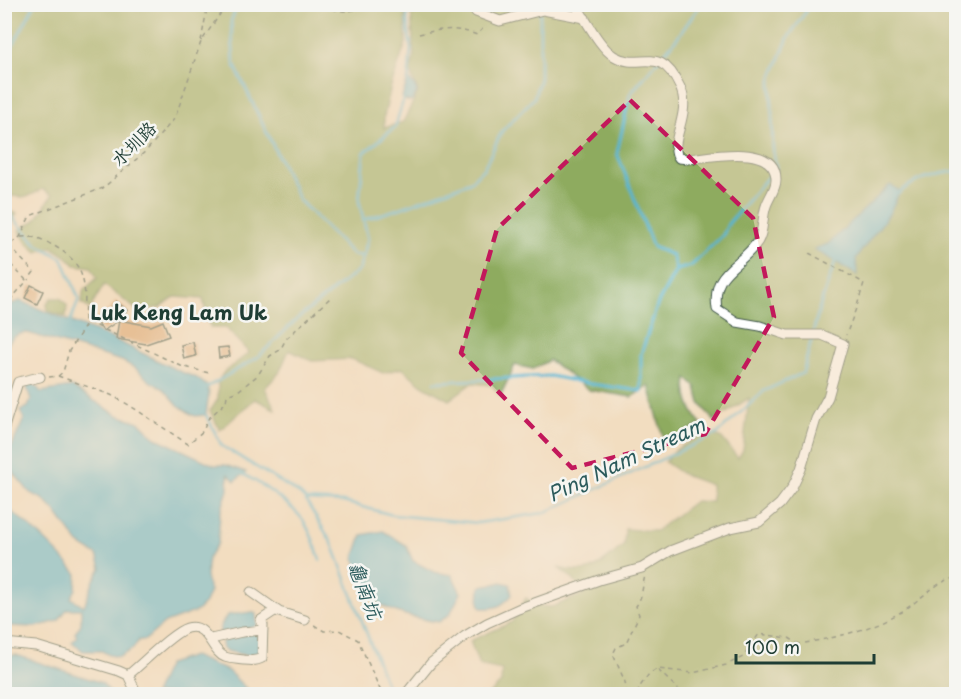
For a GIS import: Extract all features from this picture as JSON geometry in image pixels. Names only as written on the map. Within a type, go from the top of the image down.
[{"type":"street","points":[[470,4],[477,12],[492,19],[506,21],[543,10],[585,18]]},
{"type":"street","points":[[406,694],[431,663],[465,636],[486,623],[599,580],[642,568],[670,551],[730,528],[759,522],[780,504],[792,488],[801,469],[816,419],[828,397],[843,344],[822,335],[787,335],[760,326],[737,322],[717,309],[715,297],[720,281],[760,236],[765,208],[776,183],[774,170],[766,160],[752,155],[679,158],[675,152],[675,146],[684,114],[684,101],[675,79],[667,68],[655,60],[628,61],[614,56],[605,47],[575,4]]},
{"type":"street","points":[[4,427],[18,382],[40,377]]},
{"type":"street","points":[[251,592],[276,610],[304,620]]},
{"type":"street","points":[[128,675],[172,637],[187,628],[197,629],[208,636],[218,652],[225,657],[256,661],[262,658],[261,620],[276,610]]},
{"type":"street","points":[[211,639],[263,630]]},
{"type":"street","points":[[4,643],[36,646],[128,675],[137,694]]},
{"type":"path","points":[[201,42],[208,4]]},
{"type":"path","name":"水圳路","points":[[4,248],[20,237],[30,216],[103,188],[146,151],[175,118],[201,42],[227,4]]},
{"type":"path","points":[[325,4],[328,8],[338,10],[363,8],[375,4]]},
{"type":"path","points":[[419,34],[446,29],[463,30],[477,35],[492,19]]},
{"type":"path","points":[[20,237],[36,236],[67,253],[79,266],[86,290],[84,320],[181,366],[209,373]]},
{"type":"path","points":[[4,307],[34,272],[8,246]]},
{"type":"path","points":[[809,254],[864,283],[858,306],[843,344]]},
{"type":"path","points":[[4,258],[27,281]]},
{"type":"path","points":[[40,377],[58,376],[111,396],[129,405],[188,444],[203,431],[208,419],[226,402],[227,395],[238,392],[258,375],[270,356],[280,350],[286,339],[330,298]]},
{"type":"path","points":[[58,376],[63,372],[69,351],[87,322]]},
{"type":"path","points":[[627,694],[625,682],[613,654],[616,648],[626,643],[639,615],[636,606],[642,598],[641,586],[645,577],[642,568]]},
{"type":"path","points":[[637,694],[649,674],[657,669],[693,673],[726,665],[743,657],[759,634],[789,638],[799,644],[828,640],[856,632],[901,612],[946,579],[957,578]]},
{"type":"path","points":[[304,620],[324,631],[339,630],[358,640],[382,694]]},
{"type":"path","points":[[657,669],[683,694]]},
{"type":"highlighted area","points":[[630,100],[753,218],[774,317],[705,434],[572,468],[461,353],[497,229]]},
{"type":"green space","points":[[4,5],[405,5],[406,43],[391,86],[384,116],[384,128],[403,122],[418,92],[410,71],[414,58],[411,9],[413,5],[956,5],[956,694],[489,694],[501,683],[502,670],[479,665],[470,641],[512,622],[526,598],[540,606],[552,607],[584,594],[572,578],[558,568],[579,571],[601,564],[624,545],[625,529],[656,531],[695,501],[712,502],[711,485],[684,475],[665,462],[675,450],[704,433],[721,437],[738,458],[743,450],[749,398],[714,421],[700,403],[696,387],[687,378],[686,391],[689,402],[701,424],[665,444],[649,385],[632,397],[589,390],[549,360],[533,369],[515,365],[500,396],[492,385],[472,383],[449,400],[422,385],[402,368],[383,373],[352,359],[312,361],[289,350],[279,373],[265,388],[275,409],[255,399],[220,430],[210,411],[218,399],[218,381],[224,372],[249,353],[226,328],[211,328],[203,299],[175,297],[159,308],[137,310],[104,285],[90,309],[82,304],[83,291],[97,278],[91,267],[75,265],[52,247],[37,252],[27,243],[19,230],[36,220],[52,195],[43,189],[27,197],[8,196],[5,190]]},
{"type":"green space","points":[[5,211],[17,213],[4,235]]},
{"type":"green space","points":[[51,298],[60,298],[67,305],[66,317],[48,311],[47,304]]},
{"type":"water","points":[[408,79],[417,91],[412,101],[407,101],[402,97]]},
{"type":"water","points":[[890,185],[900,191],[889,214],[856,258],[857,275],[814,249],[828,244]]},
{"type":"water","points":[[20,301],[109,337],[197,378],[207,386],[209,393],[206,415],[191,414],[178,405],[164,389],[122,361],[28,333],[19,334],[13,338],[5,351],[5,310],[8,305]]},
{"type":"water","points":[[32,382],[41,392],[72,387],[117,415],[139,422],[156,438],[214,465],[225,465],[246,472],[235,481],[228,474],[228,490],[220,514],[218,543],[208,558],[206,577],[210,591],[205,603],[197,611],[165,623],[145,640],[139,640],[133,649],[119,657],[102,651],[83,651],[72,642],[77,637],[75,633],[81,624],[81,609],[67,609],[58,621],[36,627],[5,626],[4,506],[43,538],[77,574],[76,589],[71,598],[84,606],[101,568],[97,555],[79,544],[54,510],[43,499],[30,493],[8,466],[9,452],[24,419],[20,411],[28,407],[31,400],[26,384]]},
{"type":"water","points":[[383,531],[406,545],[413,561],[434,572],[452,575],[461,593],[450,614],[439,622],[411,617],[391,610],[382,606],[369,594],[354,558],[362,535]]},
{"type":"water","points":[[501,582],[510,584],[512,595],[498,606],[481,608],[480,587]]},
{"type":"water","points":[[252,612],[256,614],[257,625],[254,627],[220,633],[220,627],[227,615]]},
{"type":"water","points":[[253,632],[259,634],[260,653],[253,657],[222,648],[222,641]]},
{"type":"water","points":[[16,655],[102,683],[112,694],[5,694],[5,656]]},
{"type":"water","points":[[193,656],[228,671],[249,691],[249,694],[154,694],[168,664]]},
{"type":"building","points":[[31,285],[43,291],[37,304],[25,298]]},
{"type":"building","points":[[116,301],[127,310],[118,321],[103,331],[95,319],[109,310]]},
{"type":"building","points":[[119,320],[151,326],[163,321],[169,336],[146,344],[116,339]]},
{"type":"building","points":[[193,342],[196,356],[184,359],[181,345]]},
{"type":"building","points":[[228,347],[230,356],[219,358],[218,348]]},
{"type":"waterway","points":[[4,64],[35,4]]},
{"type":"waterway","points":[[238,4],[231,21],[234,64],[299,200],[353,255],[362,256]]},
{"type":"waterway","points":[[408,83],[411,48],[407,21],[409,4]]},
{"type":"waterway","points":[[363,220],[470,182],[484,168],[502,131],[534,98],[540,78],[540,4]]},
{"type":"waterway","points":[[435,382],[550,376],[641,391],[641,354],[658,303],[676,270],[672,255],[653,247],[617,153],[630,94],[677,38],[701,4]]},
{"type":"waterway","points":[[776,168],[773,151],[771,80],[788,38],[811,4]]},
{"type":"waterway","points":[[204,389],[258,357],[297,319],[359,270],[368,239],[359,201],[364,153],[395,127],[405,95]]},
{"type":"waterway","name":"Ping Nam Stream","points":[[898,194],[911,184],[925,178],[956,171]]},
{"type":"waterway","points":[[676,270],[691,266],[723,235],[728,224],[771,173]]},
{"type":"waterway","points":[[4,207],[36,244],[62,258],[79,299],[70,322]]},
{"type":"waterway","name":"Ping Nam Stream","points":[[206,415],[222,446],[300,494],[306,500],[343,502],[393,515],[478,523],[544,513],[717,434],[764,391],[803,373],[819,309],[836,259]]},
{"type":"waterway","points":[[242,474],[275,494],[298,514],[311,535],[320,560]]},
{"type":"waterway","name":"龜南坑","points":[[306,501],[332,543],[390,694]]},
{"type":"district","name":"Luk Keng Lam Uk","points":[[179,312]]}]
